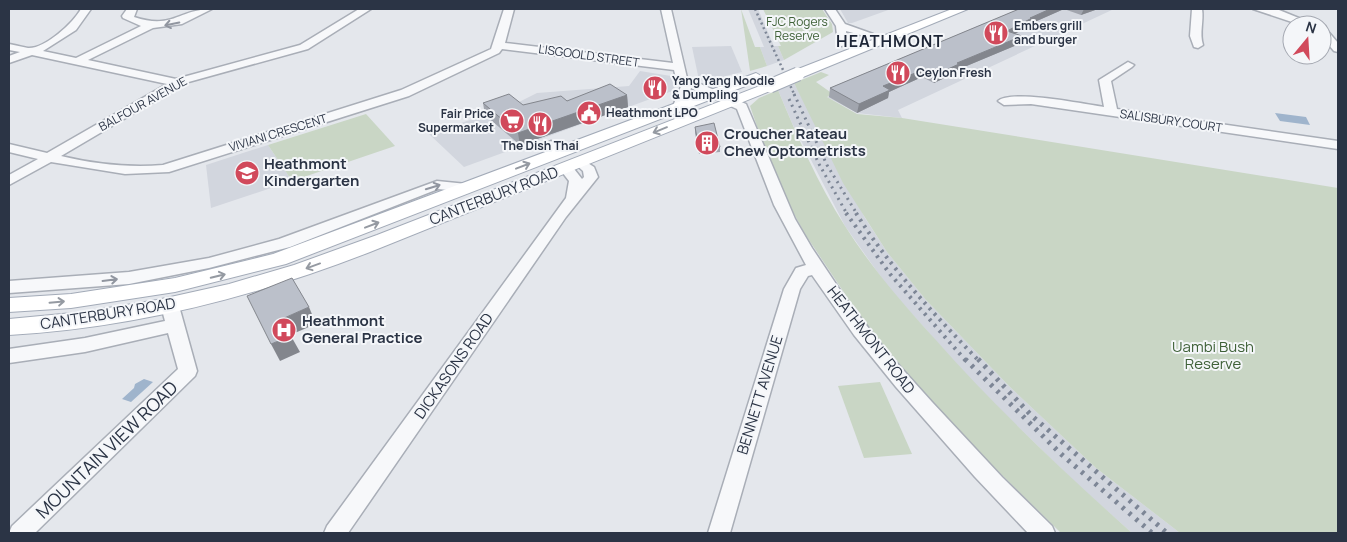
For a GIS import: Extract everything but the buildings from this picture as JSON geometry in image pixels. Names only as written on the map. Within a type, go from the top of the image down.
[{"type":"main road","name":"CANTERBURY ROAD","points":[[795,68],[808,57],[932,9]]},
{"type":"main road","name":"CANTERBURY ROAD","points":[[9,327],[172,315],[303,269],[568,168],[718,99],[795,68],[831,61],[957,9]]},
{"type":"main road","points":[[808,57],[815,60],[831,61]]},
{"type":"main road","name":"CANTERBURY ROAD","points":[[9,305],[78,300],[214,277],[301,251],[467,188],[568,168],[679,106],[718,99]]},
{"type":"street","points":[[9,60],[33,51],[72,26],[86,9]]},
{"type":"street","points":[[132,9],[128,13],[128,18],[152,24],[175,24],[207,9]]},
{"type":"street","name":"BALFOUR AVENUE","points":[[9,181],[178,82],[304,47],[366,9]]},
{"type":"street","points":[[499,45],[509,9]]},
{"type":"street","points":[[666,9],[684,84],[679,106]]},
{"type":"street","points":[[830,9],[841,26],[842,43]]},
{"type":"street","points":[[1197,9],[1198,24],[1195,36],[1198,45]]},
{"type":"street","points":[[1258,9],[1284,15]]},
{"type":"street","points":[[78,61],[152,24]]},
{"type":"street","points":[[841,26],[868,34]]},
{"type":"street","name":"LISGOOLD STREET","points":[[499,45],[679,67]]},
{"type":"street","name":"VIVIANI CRESCENT","points":[[9,148],[49,158],[132,170],[164,169],[405,93],[491,53],[499,45]]},
{"type":"street","points":[[9,46],[178,82]]},
{"type":"street","points":[[1110,112],[1106,80],[1128,65]]},
{"type":"street","name":"HEATHMONT ROAD","points":[[684,84],[718,99],[746,116],[770,181],[788,220],[816,268],[853,321],[903,384],[1016,508],[1044,533]]},
{"type":"street","name":"SALISBURY COURT","points":[[1004,101],[1031,100],[1338,145]]},
{"type":"street","name":"DICKASONS ROAD","points":[[568,168],[589,170],[591,178],[568,168]]},
{"type":"street","name":"DICKASONS ROAD","points":[[335,533],[568,168]]},
{"type":"street","points":[[9,287],[129,278],[209,263],[284,243],[437,185],[467,188]]},
{"type":"street","name":"BENNETT AVENUE","points":[[719,533],[792,290],[802,272],[816,268]]},
{"type":"street","points":[[9,356],[85,346],[172,315]]},
{"type":"street","name":"MOUNTAIN VIEW ROAD","points":[[20,533],[188,371],[172,315]]},
{"type":"shaded area","points":[[748,9],[758,9],[774,46],[778,46],[784,60],[767,66],[760,47],[764,47]]},
{"type":"shaded area","points":[[840,9],[891,9],[848,23]]},
{"type":"shaded area","points":[[1026,9],[1114,9],[898,110],[902,118],[857,113],[827,97]]},
{"type":"shaded area","points":[[731,46],[742,72],[706,81],[699,80],[692,47]]},
{"type":"shaded area","points":[[640,71],[671,76],[675,90],[464,167],[429,134],[511,106],[537,93],[629,86]]},
{"type":"shaded area","points":[[794,83],[865,218],[887,252],[926,300],[1010,387],[1096,468],[1180,533],[1132,533],[1076,483],[979,389],[888,287],[845,226],[792,123],[778,90]]},
{"type":"shaded area","name":"Heathmont Kindergarten","points":[[268,145],[292,181],[211,208],[206,165]]},
{"type":"green space","points":[[741,9],[755,47],[760,47],[767,66],[750,71]]},
{"type":"green space","name":"FJC Rogers Reserve","points":[[763,9],[822,9],[832,24],[833,32],[784,60],[778,46],[781,46]]},
{"type":"green space","name":"Uambi Bush Reserve","points":[[821,72],[829,75],[816,82],[833,94],[827,97],[857,114],[902,118],[1338,188],[1338,533],[1180,533],[1096,468],[1010,387],[926,300],[887,252],[843,183],[794,83]]},
{"type":"green space","points":[[778,90],[800,142],[826,194],[865,256],[887,284],[958,365],[1006,414],[1055,463],[1132,533],[1061,533],[958,432],[869,330],[805,234],[775,179],[750,106],[759,98]]},
{"type":"green space","points":[[366,114],[395,146],[292,181],[268,145]]},
{"type":"green space","points":[[880,382],[912,454],[864,458],[838,386]]},
{"type":"water","points":[[1275,113],[1306,117],[1310,125],[1280,121]]},
{"type":"water","points":[[144,379],[153,382],[131,402],[122,399],[134,388],[135,384]]},
{"type":"railway","points":[[755,9],[795,96]]},
{"type":"railway","points":[[794,94],[827,165],[857,214]]},
{"type":"railway","points":[[789,99],[819,164],[847,214]]},
{"type":"railway","points":[[846,213],[890,274],[966,361]]},
{"type":"railway","points":[[856,213],[898,272],[979,361]]},
{"type":"railway","points":[[965,359],[1061,454],[1152,533]]},
{"type":"railway","points":[[978,359],[1032,416],[1167,533]]},
{"type":"place","name":"Embers grill and burger","points":[[996,33]]},
{"type":"place","name":"Ceylon Fresh","points":[[898,73]]},
{"type":"place","name":"Yang Yang Noodle & Dumpling","points":[[655,88]]},
{"type":"place","name":"Heathmont LPO","points":[[589,113]]},
{"type":"place","name":"Fair Price Supermarket","points":[[512,121]]},
{"type":"place","name":"The Dish Thai","points":[[540,124]]},
{"type":"place","name":"Croucher Rateau Chew Optometrists","points":[[707,143]]},
{"type":"place","name":"Heathmont Kindergarten","points":[[247,173]]},
{"type":"place","name":"Heathmont General Practice","points":[[284,330]]},
{"type":"district","name":"HEATHMONT","points":[[890,41]]}]
